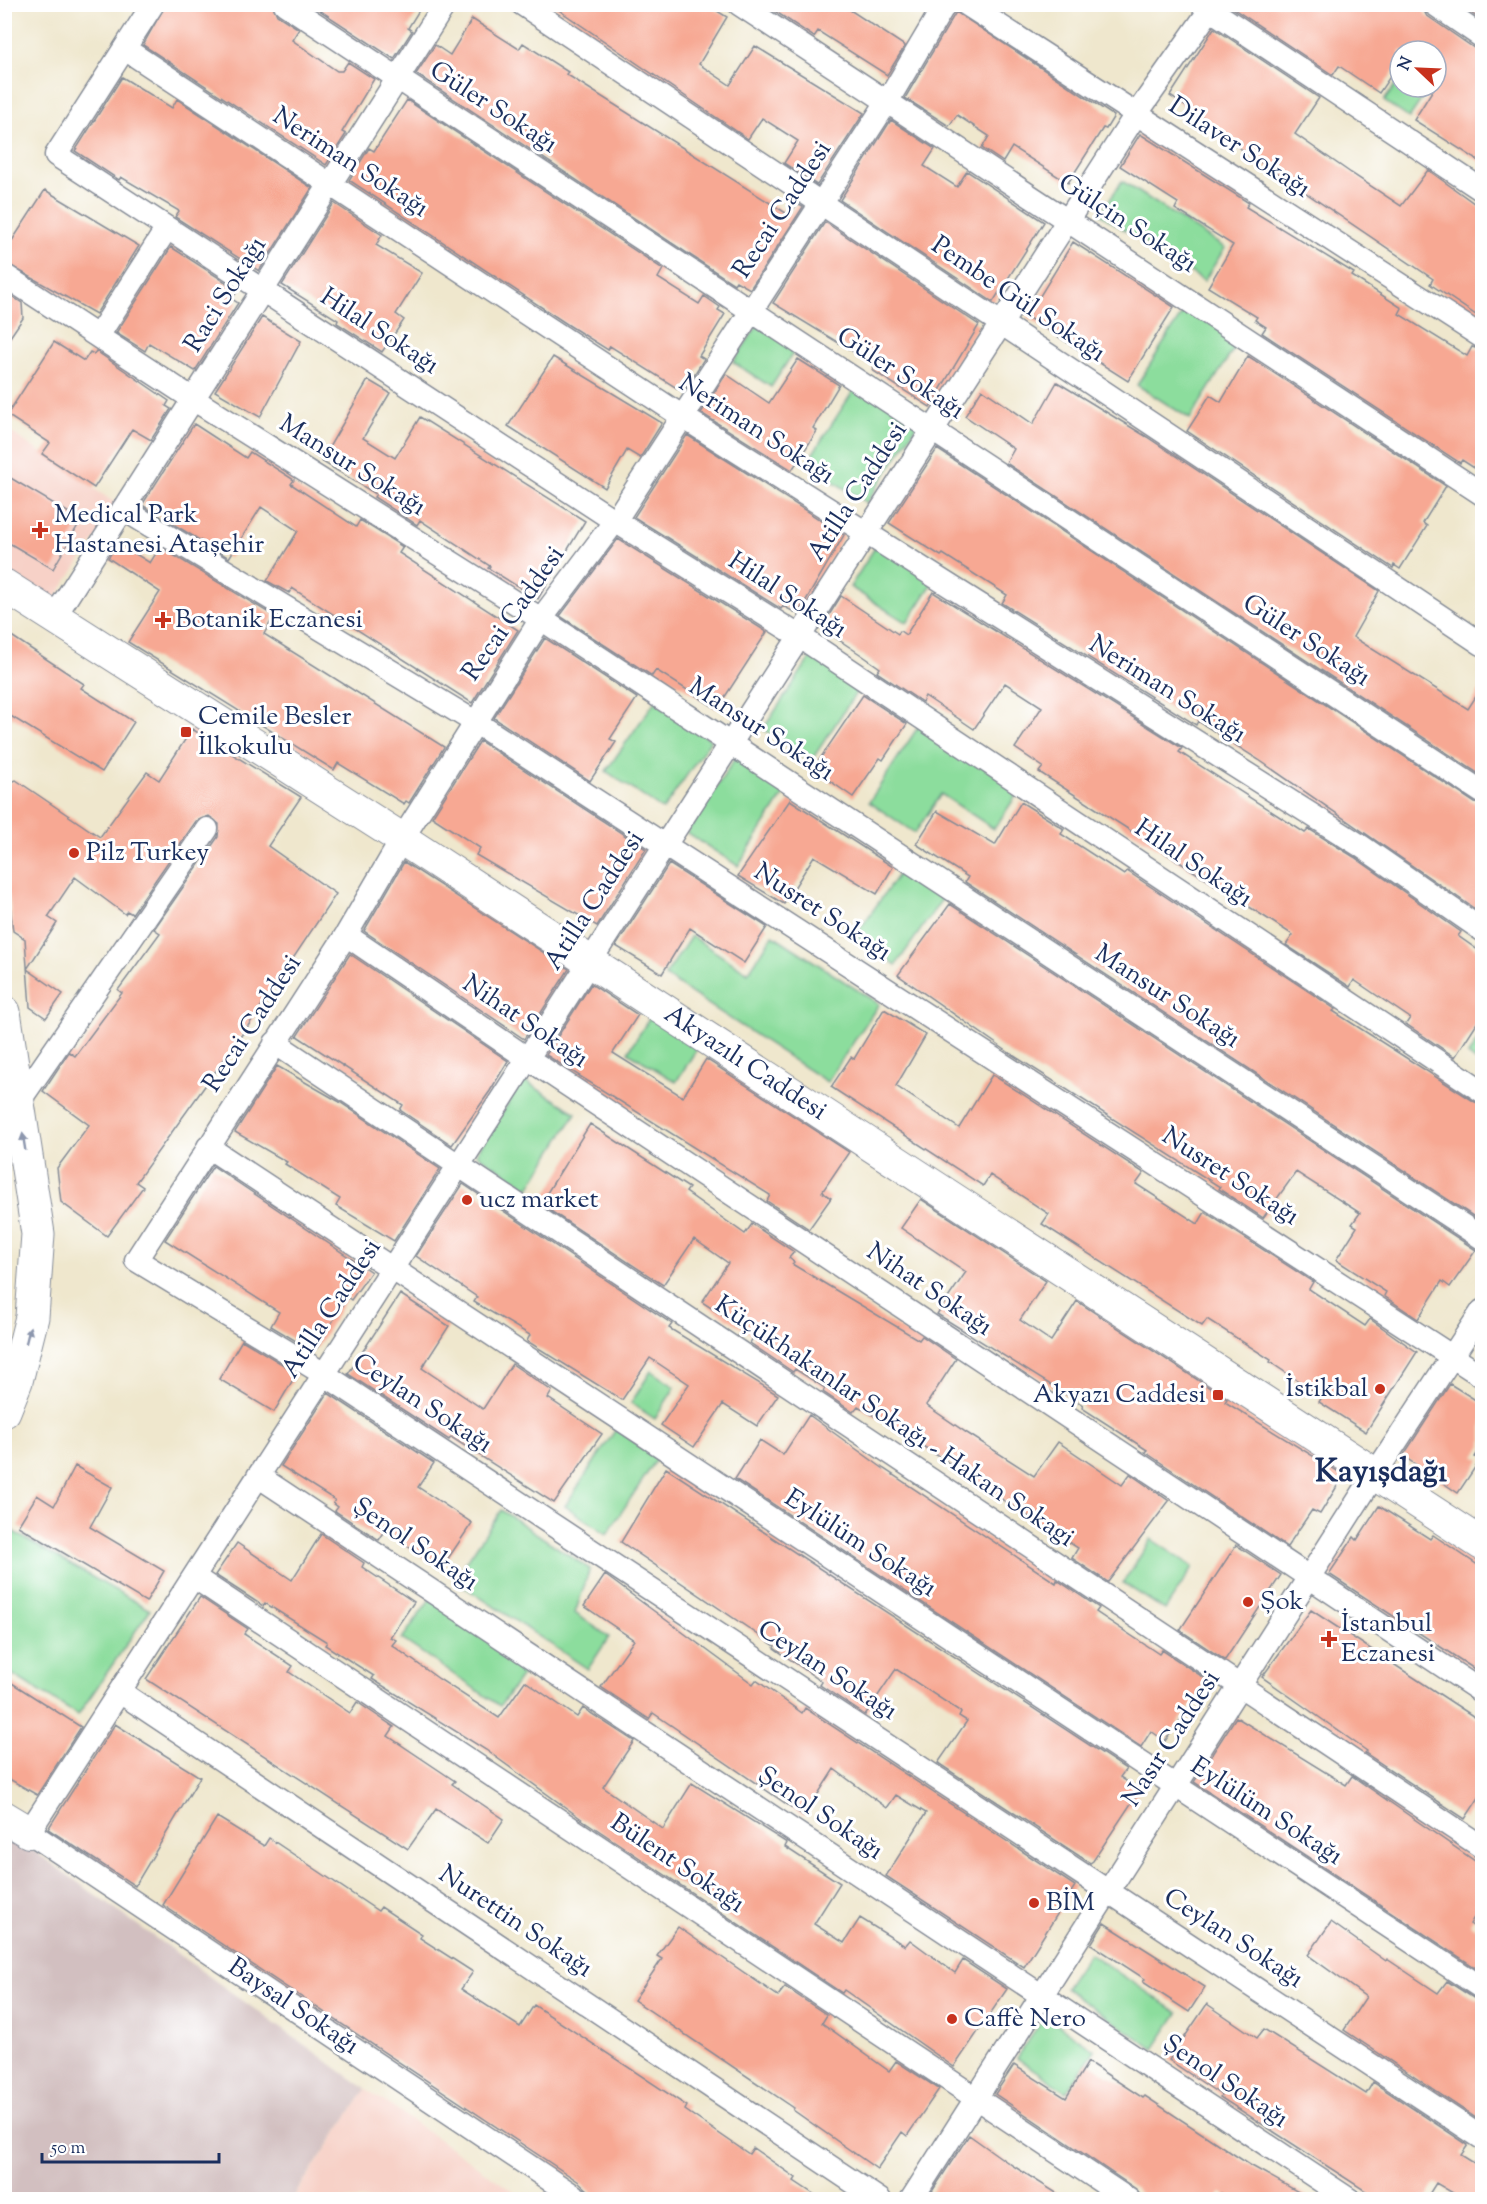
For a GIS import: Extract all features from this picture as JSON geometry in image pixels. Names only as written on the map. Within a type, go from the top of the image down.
[{"type":"main road","points":[[4,1012],[38,1234],[32,1317],[16,1381],[4,1411]]},
{"type":"street","points":[[124,49],[153,4]]},
{"type":"street","name":"Güler Sokağı","points":[[285,4],[1482,792]]},
{"type":"street","name":"Raci Sokağı","points":[[55,616],[446,4]]},
{"type":"street","name":"Pembe Gül Sokağı","points":[[522,4],[1482,644]]},
{"type":"street","name":"Gülçin Sokağı","points":[[739,4],[1482,494]]},
{"type":"street","name":"Recai Caddesi","points":[[136,1260],[346,935],[402,839],[541,619],[615,521],[887,102],[945,4]]},
{"type":"street","name":"Dilaver Sokağı","points":[[966,4],[1135,116],[1482,337]]},
{"type":"street","points":[[1434,4],[1482,37]]},
{"type":"street","points":[[1209,6],[1482,190]]},
{"type":"street","name":"Atilla Caddesi","points":[[17,1824],[120,1692],[1068,219],[1209,6]]},
{"type":"street","name":"Hilal Sokağı","points":[[124,49],[56,155],[615,521],[799,636],[1482,1091]]},
{"type":"street","name":"Neriman Sokağı","points":[[124,49],[682,417],[1362,846],[1482,930]]},
{"type":"street","points":[[98,336],[167,228]]},
{"type":"street","name":"Mansur Sokağı","points":[[4,275],[194,399],[541,619],[1482,1238]]},
{"type":"street","name":"Nusret Sokağı","points":[[123,509],[475,722],[1482,1376]]},
{"type":"street","name":"Akyazılı Caddesi","points":[[4,585],[402,839],[1482,1544]]},
{"type":"street","points":[[18,1103],[207,829]]},
{"type":"street","name":"Nihat Sokağı","points":[[346,935],[527,1058],[1482,1692]]},
{"type":"street","name":"Küçükhakanlar Sokağı - Hakan Sokagi","points":[[275,1043],[1482,1847]]},
{"type":"street","name":"Eylülüm Sokağı","points":[[208,1147],[1482,1988]]},
{"type":"street","name":"Ceylan Sokağı","points":[[136,1260],[324,1374],[1482,2138]]},
{"type":"street","name":"Nasır Caddesi","points":[[911,2199],[1375,1474],[1482,1311]]},
{"type":"street","name":"Şenol Sokağı","points":[[258,1476],[1350,2199]]},
{"type":"street","name":"Bülent Sokağı","points":[[194,1577],[1129,2199]]},
{"type":"street","name":"Nurettin Sokağı","points":[[120,1692],[880,2199]]},
{"type":"street","name":"Baysal Sokağı","points":[[17,1824],[580,2199]]},
{"type":"shaded area","points":[[5,428],[118,505],[54,600],[5,570]]},
{"type":"shaded area","points":[[12,1835],[366,2089],[292,2199],[5,2200],[4,1847]]},
{"type":"shaded area","points":[[366,2089],[524,2199],[292,2200]]},
{"type":"green space","points":[[1388,95],[1388,99],[1422,99],[1409,118],[1384,101]]},
{"type":"green space","points":[[1122,181],[1225,248],[1204,281],[1100,214]]},
{"type":"green space","points":[[1190,301],[1243,334],[1190,419],[1137,385]]},
{"type":"green space","points":[[762,319],[799,344],[771,387],[733,362]]},
{"type":"green space","points":[[859,382],[920,421],[867,503],[806,464]]},
{"type":"green space","points":[[879,541],[936,578],[907,623],[850,587]]},
{"type":"green space","points":[[812,655],[860,687],[811,761],[763,729]]},
{"type":"green space","points":[[655,701],[711,740],[663,810],[606,771]]},
{"type":"green space","points":[[920,724],[1020,790],[994,829],[941,794],[915,833],[869,802]]},
{"type":"green space","points":[[737,755],[788,788],[738,866],[687,833]]},
{"type":"green space","points":[[904,866],[945,895],[896,965],[855,936]]},
{"type":"green space","points":[[773,935],[879,1004],[827,1082],[665,976],[691,936],[748,973]]},
{"type":"green space","points":[[652,1014],[700,1044],[676,1082],[628,1052]]},
{"type":"green space","points":[[1482,1033],[1482,1066],[1468,1055]]},
{"type":"green space","points":[[523,1080],[576,1113],[529,1188],[476,1154]]},
{"type":"green space","points":[[651,1371],[675,1387],[655,1419],[631,1403]]},
{"type":"green space","points":[[616,1429],[658,1457],[607,1534],[565,1506]]},
{"type":"green space","points":[[501,1510],[590,1569],[575,1613],[609,1637],[588,1669],[454,1580]]},
{"type":"green space","points":[[5,1527],[150,1610],[78,1715],[5,1670]]},
{"type":"green space","points":[[1151,1539],[1193,1567],[1165,1610],[1123,1583]]},
{"type":"green space","points":[[430,1599],[528,1667],[500,1706],[402,1639]]},
{"type":"green space","points":[[1089,1953],[1178,2013],[1154,2049],[1065,1988]]},
{"type":"green space","points":[[1045,2016],[1095,2050],[1067,2092],[1017,2058]]},
{"type":"building","points":[[166,4],[272,4],[277,15],[299,29],[292,40],[337,71],[342,71],[348,62],[374,79],[342,132],[346,134],[326,165],[143,45]]},
{"type":"building","points":[[310,4],[423,4],[408,28],[412,31],[394,59]]},
{"type":"building","points":[[550,4],[706,4],[727,17],[699,64],[730,85],[755,46],[864,113],[817,185],[784,163],[798,141],[762,118],[748,139]]},
{"type":"building","points":[[764,4],[841,4],[905,46],[887,75],[818,31],[814,37]]},
{"type":"building","points":[[1421,4],[1426,15],[1474,48],[1482,50],[1482,163],[1414,120],[1427,99],[1448,99],[1448,39],[1388,39],[1388,80],[1379,93],[1339,66],[1333,75],[1228,5]]},
{"type":"building","points":[[1459,4],[1482,4],[1482,21]]},
{"type":"building","points":[[956,12],[1114,116],[1106,129],[1103,128],[1068,183],[1012,147],[1003,162],[982,148],[989,136],[957,115],[949,126],[905,98]]},
{"type":"building","points":[[472,19],[519,49],[523,43],[568,72],[566,74],[789,215],[797,204],[803,207],[750,289],[736,281],[734,284],[416,74],[435,45],[450,55]]},
{"type":"building","points":[[1214,28],[1319,98],[1295,134],[1351,173],[1401,206],[1428,170],[1482,209],[1482,319],[1430,284],[1433,279],[1222,136],[1225,132],[1170,96]]},
{"type":"building","points":[[122,77],[172,108],[177,99],[312,188],[259,271],[175,217],[179,211],[121,177],[119,180],[75,151]]},
{"type":"building","points":[[407,100],[663,269],[658,278],[699,304],[704,296],[720,307],[718,310],[725,314],[699,356],[704,359],[683,392],[610,346],[608,350],[570,326],[349,180],[369,148],[374,151]]},
{"type":"building","points":[[891,120],[935,149],[924,166],[957,187],[967,171],[1044,222],[993,302],[840,200]]},
{"type":"building","points":[[1140,134],[1249,203],[1246,207],[1354,273],[1352,276],[1402,308],[1399,314],[1467,356],[1472,347],[1482,350],[1482,473],[1462,460],[1460,463],[1262,333],[1266,327],[1255,320],[1257,317],[1208,287],[1233,245],[1175,209],[1178,203],[1120,166]]},
{"type":"building","points":[[45,190],[139,246],[96,314],[4,262],[8,261],[4,259],[4,253]]},
{"type":"building","points":[[334,203],[382,235],[376,245],[422,273],[396,314],[404,320],[382,352],[337,323],[338,320],[282,285]]},
{"type":"building","points":[[825,222],[979,325],[930,407],[872,370],[875,365],[773,303]]},
{"type":"building","points":[[1073,242],[1174,307],[1128,381],[1027,317]]},
{"type":"building","points":[[171,247],[238,290],[232,299],[238,303],[195,371],[149,343],[145,351],[116,333]]},
{"type":"building","points":[[4,291],[22,303],[23,318],[4,346]]},
{"type":"building","points":[[262,317],[301,341],[260,417],[215,391]]},
{"type":"building","points":[[54,342],[84,361],[90,352],[94,354],[96,351],[169,401],[166,406],[171,409],[151,440],[132,429],[94,488],[42,454],[50,443],[7,415]]},
{"type":"building","points":[[1248,356],[1446,486],[1423,523],[1427,526],[1400,569],[1394,565],[1393,568],[1187,431],[1210,395],[1221,402]]},
{"type":"building","points":[[553,357],[662,423],[640,458],[627,450],[605,488],[508,426]]},
{"type":"building","points":[[798,359],[839,385],[813,428],[817,431],[792,470],[701,413],[726,374],[769,403]]},
{"type":"building","points":[[368,380],[390,393],[363,438],[395,458],[420,417],[585,521],[538,599],[488,568],[490,566],[420,520],[417,525],[374,497],[376,494],[321,461]]},
{"type":"building","points":[[1057,382],[1147,437],[1379,591],[1353,637],[1468,709],[1482,687],[1482,776],[1006,463],[1014,449],[965,416],[982,389],[1033,424]]},
{"type":"building","points":[[194,424],[246,458],[250,452],[294,480],[291,484],[356,527],[360,520],[403,547],[399,553],[518,630],[472,703],[292,588],[289,593],[267,581],[298,531],[261,507],[229,558],[142,505]]},
{"type":"building","points":[[687,435],[844,535],[798,614],[783,606],[781,609],[634,517]]},
{"type":"building","points":[[937,449],[1475,803],[1482,805],[1482,898],[1475,909],[1259,760],[1198,721],[1196,725],[1002,603],[1007,595],[889,523]]},
{"type":"building","name":"Medical Park Hastanesi Ataşehir","points":[[4,474],[81,520],[53,569],[4,540]]},
{"type":"building","points":[[618,539],[767,632],[717,709],[656,670],[652,676],[560,616]]},
{"type":"building","points":[[118,543],[150,563],[160,547],[274,616],[264,634],[444,747],[409,803],[406,801],[404,804],[338,763],[334,770],[128,642],[160,592],[108,558]]},
{"type":"building","points":[[933,592],[1182,748],[1179,752],[1305,833],[1309,829],[1354,857],[1461,932],[1458,936],[1482,953],[1482,1015],[1455,1057],[1406,1024],[1410,1018],[1354,980],[1350,987],[1286,945],[1293,935],[1039,772],[1043,767],[1015,748],[1042,707],[1005,683],[974,729],[925,696],[922,702],[877,672],[880,668],[821,628],[841,596],[898,634],[900,631],[906,635]]},
{"type":"building","points":[[4,631],[84,684],[81,688],[134,722],[102,772],[4,712]]},
{"type":"building","points":[[545,638],[637,698],[610,739],[616,742],[590,781],[494,718]]},
{"type":"building","points":[[863,695],[907,724],[883,760],[880,758],[853,797],[813,769]]},
{"type":"building","points":[[192,729],[301,797],[268,846],[336,894],[248,1026],[136,1182],[143,1187],[107,1236],[61,1202],[57,1168],[89,1125],[43,1091],[69,1052],[75,1056],[122,993],[118,990],[160,933],[154,929],[218,837],[219,824],[209,816],[196,821],[132,914],[127,911],[125,914],[75,877],[48,917],[57,923],[27,969],[25,939],[13,931],[4,854],[4,785],[16,780],[100,837],[147,772],[159,780]]},
{"type":"building","points":[[480,741],[646,849],[597,926],[476,855],[480,848],[432,817]]},
{"type":"building","points":[[790,800],[893,867],[877,894],[814,856],[784,904],[738,876]]},
{"type":"building","points":[[1021,802],[1064,829],[1061,834],[1124,875],[1127,871],[1335,1009],[1333,1011],[1475,1102],[1482,1104],[1482,1222],[965,882],[968,877],[916,844],[937,811],[995,845]]},
{"type":"building","points":[[404,862],[569,969],[524,1039],[364,931]]},
{"type":"building","points":[[669,864],[767,927],[744,963],[690,928],[662,974],[616,946]]},
{"type":"building","points":[[950,904],[1476,1250],[1450,1287],[1442,1281],[1418,1319],[1384,1296],[1386,1292],[1336,1260],[1357,1227],[1352,1224],[1360,1213],[1296,1172],[1263,1218],[1219,1189],[1220,1187],[1011,1054],[898,975]]},
{"type":"building","points":[[350,954],[508,1061],[452,1145],[400,1110],[403,1105],[297,1036]]},
{"type":"building","points":[[27,969],[63,994],[46,1018],[30,1007]]},
{"type":"building","points":[[591,984],[638,1015],[613,1053],[683,1097],[706,1059],[849,1152],[822,1192],[831,1198],[809,1229],[767,1201],[770,1195],[546,1055]]},
{"type":"building","points":[[884,1009],[926,1035],[896,1086],[959,1128],[992,1075],[1144,1173],[1136,1184],[1198,1224],[1205,1212],[1313,1282],[1309,1289],[1365,1326],[1370,1319],[1417,1352],[1366,1432],[1319,1402],[1322,1397],[1270,1362],[1271,1360],[1207,1319],[1202,1326],[1042,1224],[1049,1214],[990,1175],[983,1186],[831,1087],[851,1057],[854,1059]]},
{"type":"building","points":[[277,1066],[338,1101],[440,1169],[394,1241],[336,1206],[340,1199],[285,1164],[287,1162],[235,1132]]},
{"type":"building","points":[[590,1124],[689,1188],[686,1192],[745,1234],[752,1224],[794,1252],[789,1258],[794,1262],[792,1264],[919,1340],[922,1336],[956,1359],[926,1405],[967,1433],[1034,1476],[1058,1442],[1122,1485],[1130,1474],[1169,1501],[1108,1582],[1072,1558],[1078,1548],[898,1430],[858,1406],[853,1412],[823,1392],[825,1388],[795,1369],[793,1372],[750,1343],[754,1336],[702,1302],[728,1263],[694,1239],[663,1285],[540,1204]]},
{"type":"building","points":[[213,1166],[371,1272],[351,1300],[347,1297],[317,1348],[314,1346],[311,1350],[271,1326],[279,1312],[165,1240]]},
{"type":"building","points":[[463,1184],[672,1324],[669,1328],[778,1395],[757,1426],[723,1404],[694,1447],[661,1425],[689,1384],[650,1358],[622,1400],[527,1341],[530,1335],[474,1302],[477,1297],[416,1256]]},
{"type":"building","points":[[921,1199],[1046,1281],[1020,1320],[1051,1341],[1077,1301],[1227,1399],[1225,1402],[1344,1475],[1320,1514],[1312,1510],[1287,1547],[1145,1452],[1147,1450],[1082,1408],[1083,1405],[937,1314],[966,1272],[901,1228]]},
{"type":"building","points":[[400,1294],[449,1326],[422,1368],[483,1409],[512,1364],[552,1391],[548,1398],[602,1434],[554,1503],[451,1437],[449,1440],[348,1374]]},
{"type":"building","points":[[242,1340],[297,1373],[274,1412],[219,1379]]},
{"type":"building","points":[[1450,1384],[1482,1404],[1482,1445],[1475,1457],[1480,1460],[1458,1493],[1403,1456]]},
{"type":"building","points":[[328,1393],[434,1463],[418,1487],[472,1523],[441,1569],[385,1531],[379,1540],[335,1511],[338,1507],[333,1503],[335,1500],[281,1466]]},
{"type":"building","points":[[809,1415],[884,1469],[1056,1583],[1057,1580],[1099,1608],[1096,1612],[1159,1654],[1162,1650],[1209,1681],[1165,1741],[1151,1731],[1141,1747],[735,1479],[760,1440],[783,1455]]},
{"type":"building","points":[[75,1466],[112,1487],[90,1527],[164,1571],[146,1602],[18,1526],[37,1495],[54,1506]]},
{"type":"building","points":[[666,1468],[1126,1769],[1120,1777],[1140,1790],[1093,1861],[1090,1863],[938,1763],[967,1721],[959,1716],[961,1712],[896,1669],[865,1715],[820,1685],[822,1682],[774,1648],[775,1646],[621,1542]]},
{"type":"building","points":[[1379,1506],[1430,1539],[1433,1535],[1482,1568],[1482,1674],[1329,1574],[1354,1537],[1357,1540]]},
{"type":"building","points":[[321,1534],[364,1563],[362,1567],[414,1602],[390,1637],[396,1640],[392,1645],[439,1679],[499,1718],[525,1681],[577,1717],[583,1708],[634,1741],[603,1787],[663,1829],[692,1783],[787,1843],[785,1847],[840,1883],[814,1924],[844,1943],[860,1918],[905,1946],[910,1940],[955,1973],[963,1960],[1007,1989],[954,2067],[844,1990],[842,1993],[583,1820],[486,1750],[372,1679],[374,1676],[325,1645],[327,1642],[265,1603],[263,1606],[215,1575],[237,1543],[292,1580]]},
{"type":"building","points":[[1236,1545],[1281,1575],[1225,1660],[1180,1630]]},
{"type":"building","points":[[605,1575],[753,1684],[756,1680],[802,1713],[805,1708],[1075,1886],[1024,1967],[886,1876],[926,1813],[896,1795],[887,1808],[834,1769],[804,1816],[653,1713],[649,1719],[601,1687],[634,1640],[584,1606]]},
{"type":"building","points":[[200,1597],[248,1629],[244,1634],[293,1666],[289,1672],[350,1713],[357,1702],[394,1727],[388,1736],[455,1781],[452,1784],[504,1819],[488,1843],[436,1809],[408,1849],[146,1679]]},
{"type":"building","points":[[1311,1610],[1482,1722],[1482,1793],[1465,1819],[1365,1753],[1367,1751],[1262,1677]]},
{"type":"building","points":[[4,1678],[81,1727],[37,1795],[4,1776]]},
{"type":"building","points":[[1236,1717],[1346,1785],[1352,1776],[1482,1866],[1482,1905],[1470,1924],[1480,1931],[1482,1928],[1482,1972],[1194,1782]]},
{"type":"building","points":[[115,1724],[200,1777],[135,1886],[48,1829]]},
{"type":"building","points":[[217,1817],[264,1846],[269,1838],[378,1911],[381,1907],[422,1934],[420,1938],[473,1972],[461,1989],[520,2027],[534,2005],[687,2106],[685,2110],[749,2154],[753,2148],[821,2199],[598,2199],[579,2182],[163,1905]]},
{"type":"building","points":[[1331,1922],[1386,1961],[1387,1959],[1438,1993],[1447,1981],[1482,2001],[1482,2122],[1344,2030],[1366,1997],[1308,1955]]},
{"type":"building","points":[[1104,1923],[1205,1987],[1189,2012],[1143,1982],[1145,1979],[1091,1944]]},
{"type":"building","points":[[678,1927],[778,1996],[785,1987],[827,2015],[822,2023],[889,2071],[896,2061],[939,2089],[907,2136],[902,2132],[877,2169],[793,2110],[794,2108],[634,2000],[662,1959],[657,1956]]},
{"type":"building","points":[[1207,2004],[1257,2038],[1264,2029],[1366,2094],[1373,2082],[1468,2145],[1461,2155],[1482,2168],[1482,2199],[1463,2199],[1436,2183],[1426,2199],[1378,2199],[1220,2097],[1221,2095],[1169,2060]]},
{"type":"building","points":[[1088,2062],[1143,2098],[1145,2096],[1250,2165],[1311,2199],[1232,2199],[1221,2193],[1216,2199],[1142,2199],[1136,2189],[995,2094],[1014,2065],[1066,2098]]},
{"type":"building","points":[[969,2135],[1007,2162],[1066,2199],[927,2199]]},
{"type":"place","name":"Medical Park Hastanesi Ataşehir","points":[[40,530]]},
{"type":"place","name":"Botanik Eczanesi","points":[[163,620]]},
{"type":"place","name":"Cemile Besler İlkokulu","points":[[186,732]]},
{"type":"place","name":"Pilz Turkey","points":[[74,853]]},
{"type":"place","name":"ucz market","points":[[467,1200]]},
{"type":"place","name":"İstikbal","points":[[1380,1389]]},
{"type":"place","name":"Akyazı Caddesi","points":[[1218,1395]]},
{"type":"place","name":"Şok","points":[[1248,1602]]},
{"type":"place","name":"İstanbul Eczanesi","points":[[1329,1639]]},
{"type":"place","name":"BİM","points":[[1034,1903]]},
{"type":"place","name":"Caffè Nero","points":[[952,2019]]},
{"type":"district","name":"Kayışdağı","points":[[1381,1473]]}]
